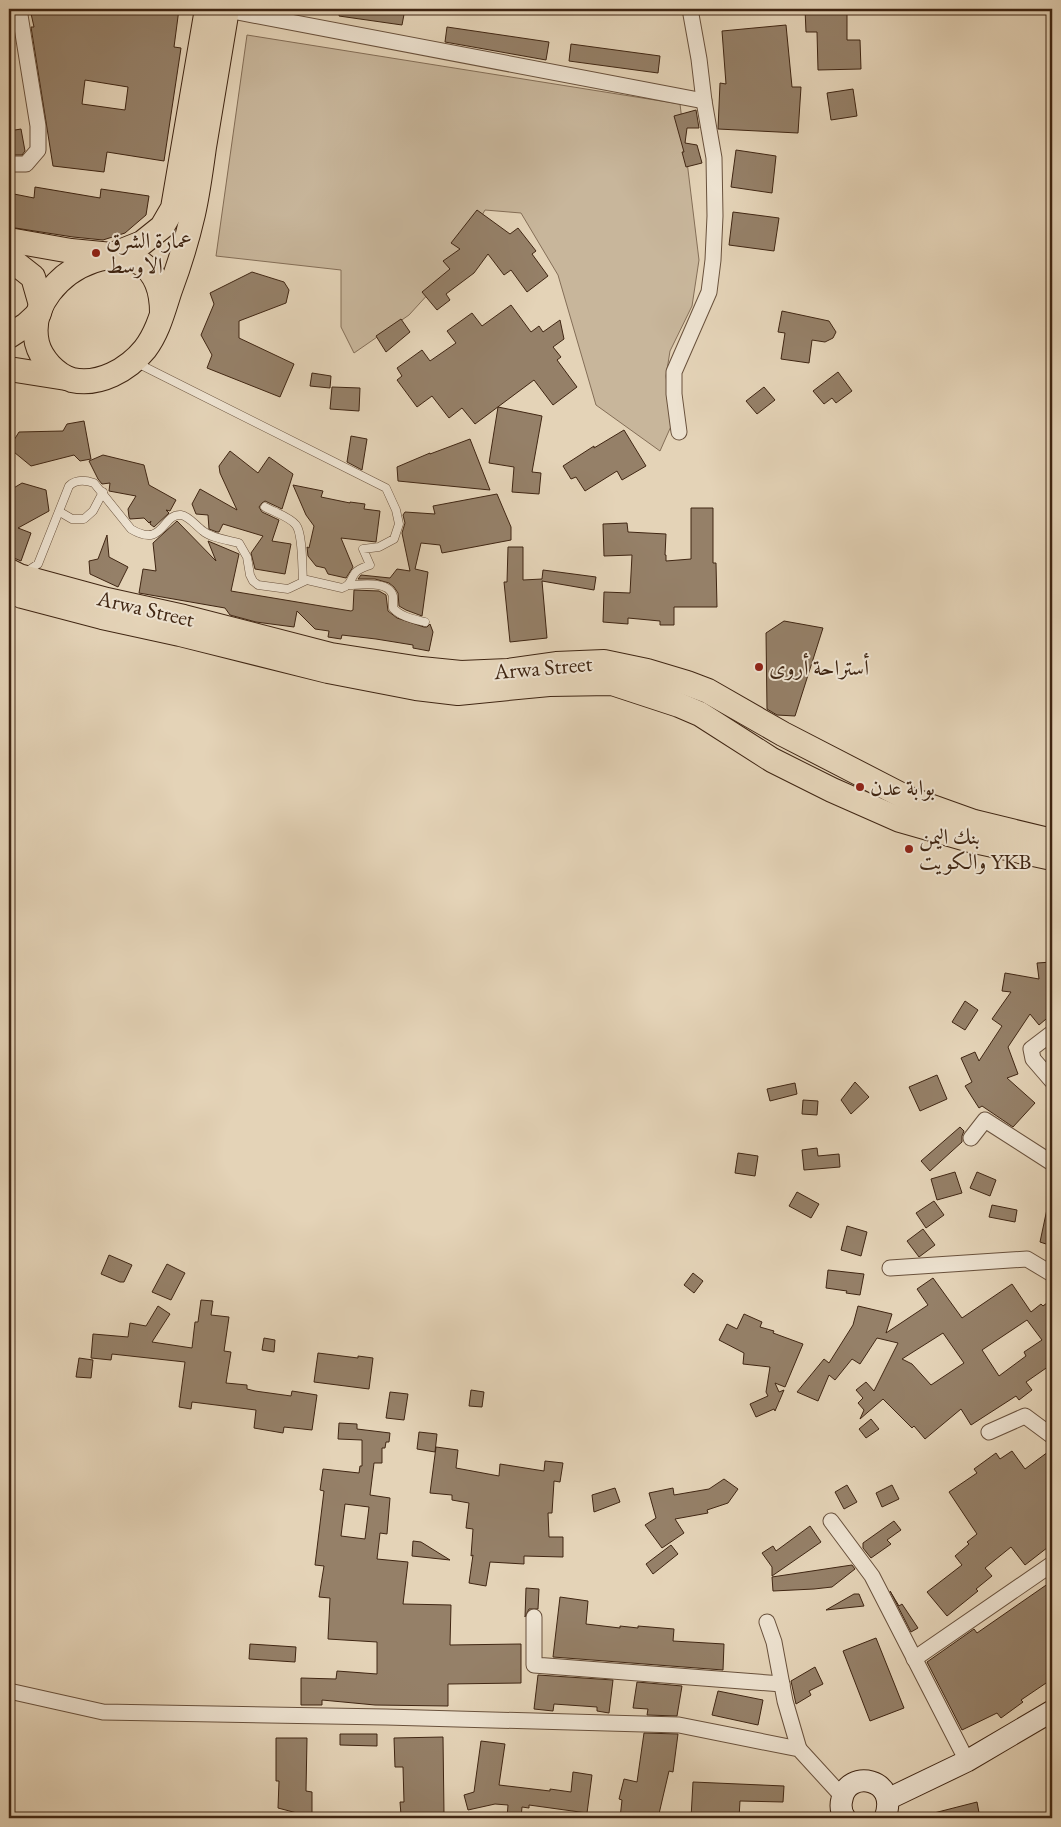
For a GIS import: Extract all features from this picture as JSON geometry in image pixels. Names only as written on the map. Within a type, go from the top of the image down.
[{"type":"main road","points":[[9,336],[26,325],[39,313],[49,294],[67,274],[89,262],[142,243],[162,227],[173,208],[220,9]]},
{"type":"main road","points":[[9,369],[82,382],[93,381],[117,372],[133,361],[145,350],[155,334],[193,214],[220,9]]},
{"type":"main road","points":[[9,240],[71,251],[112,255],[132,260],[150,271],[160,288],[162,314]]},
{"type":"main road","points":[[9,258],[33,277],[41,305],[36,328],[39,350],[51,368],[68,378]]},
{"type":"main road","name":"Arwa Street","points":[[12,579],[184,617],[331,655],[421,669],[461,673],[508,671],[556,664],[604,662],[647,671],[688,682],[708,691],[783,734],[907,798],[974,822],[1052,841]]},
{"type":"main road","name":"Arwa Street","points":[[12,579],[22,596],[328,671],[416,688],[458,693],[549,684],[612,683],[679,705],[700,714],[772,760],[832,790],[900,820],[970,840],[1052,858]]},
{"type":"main road","points":[[700,714],[708,691]]},
{"type":"street","points":[[9,164],[26,164],[38,150],[38,126],[19,9]]},
{"type":"street","points":[[220,9],[704,101]]},
{"type":"street","points":[[679,432],[674,394],[674,372],[709,292],[715,216],[714,158],[704,101],[700,59],[690,9]]},
{"type":"street","points":[[1052,1033],[1031,1049],[1032,1059],[1052,1081]]},
{"type":"street","points":[[971,1138],[985,1120],[1052,1163]]},
{"type":"street","points":[[890,1268],[1026,1259],[1052,1274]]},
{"type":"street","points":[[989,1432],[1025,1416],[1052,1436]]},
{"type":"street","points":[[831,1521],[872,1576],[967,1761]]},
{"type":"street","points":[[914,1659],[1052,1564]]},
{"type":"street","points":[[534,1618],[534,1666],[782,1684]]},
{"type":"street","points":[[767,1622],[774,1642],[782,1684],[799,1750],[842,1796]]},
{"type":"street","points":[[9,1691],[103,1712],[679,1725],[799,1750]]},
{"type":"street","points":[[845,1818],[840,1806],[842,1796],[856,1782],[866,1781],[876,1784],[884,1790],[887,1808],[1052,1711]]},
{"type":"lane","points":[[133,361],[386,488],[396,510],[399,524],[394,539],[379,547],[363,549],[370,565],[355,573],[349,585]]},
{"type":"lane","points":[[12,579],[38,564],[69,486],[72,483],[86,480],[94,483],[103,492],[132,529],[138,533],[155,534],[171,518],[181,515],[187,517],[205,533],[239,543],[247,557],[250,575],[258,585],[288,589],[296,587],[303,581],[313,581],[342,588],[349,585],[379,585],[386,587],[391,592],[393,608],[397,613],[425,622]]},
{"type":"lane","points":[[60,512],[72,519],[84,519],[92,511],[103,492]]},
{"type":"lane","points":[[264,507],[296,525],[302,554],[303,581]]},
{"type":"shaded area","points":[[247,35],[680,104],[699,260],[692,306],[670,351],[666,376],[672,424],[660,451],[596,405],[558,275],[521,213],[485,210],[452,268],[409,315],[354,353],[341,327],[341,270],[216,256]]},
{"type":"building","points":[[30,9],[179,9],[174,47],[181,48],[164,161],[107,152],[104,172],[53,166],[31,27],[34,27]],"holes":[[[85,80],[128,87],[125,110],[82,104]]]},
{"type":"building","points":[[340,9],[405,9],[402,25],[339,16]]},
{"type":"building","points":[[805,9],[847,9],[847,40],[860,40],[861,69],[818,70],[817,32],[806,32]]},
{"type":"building","points":[[786,25],[792,87],[801,87],[798,133],[718,129],[720,83],[726,84],[722,31]]},
{"type":"building","points":[[447,27],[549,42],[546,60],[445,42]]},
{"type":"building","points":[[571,44],[660,56],[658,73],[569,61]]},
{"type":"building","points":[[853,89],[857,116],[831,120],[827,93]]},
{"type":"building","points":[[696,110],[699,128],[687,128],[685,143],[697,145],[702,163],[686,167],[674,116]]},
{"type":"building","points":[[21,129],[25,151],[22,155],[9,155],[9,131]]},
{"type":"building","points":[[736,150],[776,156],[772,193],[731,187]]},
{"type":"building","points":[[35,187],[100,198],[101,189],[149,196],[146,215],[125,233],[103,240],[9,227],[9,193],[34,198]]},
{"type":"building","points":[[477,210],[510,234],[518,228],[536,251],[532,254],[548,276],[527,292],[511,270],[504,275],[488,254],[474,273],[446,294],[450,300],[437,310],[422,292],[450,269],[443,261],[460,249],[451,243]]},
{"type":"building","points":[[733,212],[779,218],[774,251],[729,245]]},
{"type":"building","points":[[252,272],[284,282],[289,290],[286,303],[239,321],[239,338],[294,364],[280,397],[207,368],[212,355],[201,335],[214,304],[210,293]]},
{"type":"building","points":[[511,305],[531,332],[539,326],[543,332],[560,320],[564,339],[553,347],[561,357],[557,360],[577,387],[553,405],[534,380],[475,424],[462,408],[449,418],[432,396],[417,407],[397,380],[402,376],[397,368],[422,350],[430,361],[456,343],[447,331],[472,313],[482,326]]},
{"type":"building","points":[[782,311],[829,321],[836,332],[833,338],[825,342],[812,340],[809,363],[781,359],[785,333],[778,332]]},
{"type":"building","points":[[401,319],[410,332],[386,352],[376,336]]},
{"type":"building","points":[[838,372],[852,391],[836,403],[832,398],[824,404],[813,391]]},
{"type":"building","points":[[312,373],[331,376],[330,388],[310,386]]},
{"type":"building","points":[[332,387],[360,388],[359,411],[330,409]]},
{"type":"building","points":[[764,387],[775,400],[757,414],[746,401]]},
{"type":"building","points":[[498,407],[542,416],[532,472],[541,473],[539,494],[512,492],[514,467],[489,463]]},
{"type":"building","points":[[84,421],[91,459],[80,461],[74,455],[31,466],[9,448],[19,432],[63,431],[67,424]]},
{"type":"building","points":[[624,430],[646,466],[622,480],[617,471],[585,491],[576,477],[571,479],[563,466]]},
{"type":"building","points":[[351,436],[367,439],[362,470],[347,462]]},
{"type":"building","points":[[470,439],[490,490],[398,481],[397,467]]},
{"type":"building","points":[[230,451],[258,473],[269,457],[293,474],[282,509],[265,501],[259,507],[262,512],[279,520],[272,541],[291,544],[285,574],[255,569],[251,553],[263,536],[223,524],[219,532],[217,532],[209,529],[208,515],[196,514],[192,504],[200,489],[237,510],[220,473],[219,466]]},
{"type":"building","points":[[103,455],[144,465],[149,485],[176,500],[170,511],[166,510],[169,513],[154,527],[150,524],[151,521],[149,523],[144,518],[130,519],[128,509],[136,496],[109,491],[110,483],[102,484],[98,479],[89,461]]},
{"type":"building","points":[[22,483],[46,490],[49,511],[18,528],[31,533],[21,561],[9,556],[9,499],[12,489]]},
{"type":"building","points":[[293,485],[323,491],[321,497],[365,504],[364,509],[380,511],[376,542],[341,538],[353,567],[346,578],[328,574],[325,568],[316,566],[308,556],[307,547],[309,548],[314,526],[306,515]]},
{"type":"building","points":[[497,494],[511,527],[511,540],[442,553],[440,545],[421,543],[415,569],[428,572],[422,616],[399,606],[398,593],[389,583],[375,579],[358,579],[361,575],[390,578],[397,569],[410,571],[402,533],[405,523],[403,515],[405,512],[435,514],[433,506]]},
{"type":"building","points":[[691,508],[713,508],[713,563],[716,563],[717,607],[674,607],[674,625],[660,625],[660,621],[628,618],[628,624],[603,622],[604,592],[630,593],[632,555],[604,556],[603,524],[627,523],[628,532],[666,534],[666,561],[691,559]]},
{"type":"building","points":[[177,521],[216,561],[208,541],[239,554],[231,591],[351,611],[353,610],[354,590],[379,591],[386,595],[388,611],[397,618],[424,627],[430,624],[433,632],[429,651],[413,648],[413,645],[376,639],[342,635],[341,639],[328,637],[329,631],[315,629],[297,611],[294,627],[256,622],[230,615],[225,608],[139,593],[143,569],[156,571],[153,543]]},
{"type":"building","points":[[107,535],[109,557],[128,567],[118,587],[90,574],[89,561],[98,559]]},
{"type":"building","points":[[508,547],[523,547],[523,580],[542,579],[543,570],[596,577],[594,590],[542,581],[547,638],[510,642],[504,582],[507,582]]},
{"type":"building","points":[[784,621],[823,628],[795,716],[777,715],[767,709],[766,633]]},
{"type":"building","points":[[1052,962],[1052,1014],[1039,1025],[1030,1014],[1008,1047],[1018,1074],[1007,1078],[1035,1103],[1013,1127],[982,1106],[979,1108],[965,1086],[972,1082],[961,1058],[975,1052],[979,1061],[1002,1026],[992,1019],[1011,992],[1002,991],[1005,973],[1039,979],[1037,963]]},
{"type":"building","points":[[965,1001],[978,1010],[965,1030],[952,1022]]},
{"type":"building","points":[[937,1075],[947,1099],[920,1111],[909,1087]]},
{"type":"building","points":[[855,1082],[869,1097],[851,1114],[841,1100]]},
{"type":"building","points":[[795,1083],[797,1094],[770,1101],[767,1089]]},
{"type":"building","points":[[803,1100],[818,1101],[817,1115],[802,1114]]},
{"type":"building","points":[[960,1127],[964,1131],[962,1142],[930,1171],[921,1161]]},
{"type":"building","points":[[817,1148],[818,1156],[839,1154],[840,1167],[804,1170],[802,1150]]},
{"type":"building","points":[[738,1153],[758,1156],[755,1176],[735,1173]]},
{"type":"building","points":[[955,1172],[962,1193],[937,1200],[931,1179]]},
{"type":"building","points":[[977,1172],[996,1180],[990,1196],[970,1188]]},
{"type":"building","points":[[797,1192],[819,1204],[811,1218],[789,1206]]},
{"type":"building","points":[[934,1201],[944,1215],[926,1228],[916,1213]]},
{"type":"building","points":[[992,1205],[1017,1210],[1015,1222],[989,1217]]},
{"type":"building","points":[[1047,1209],[1052,1209],[1052,1246],[1040,1242]]},
{"type":"building","points":[[847,1226],[867,1232],[861,1256],[841,1250]]},
{"type":"building","points":[[923,1229],[935,1245],[919,1257],[907,1241]]},
{"type":"building","points":[[109,1255],[132,1265],[124,1282],[101,1274]]},
{"type":"building","points":[[167,1264],[185,1273],[171,1300],[152,1292]]},
{"type":"building","points":[[828,1270],[864,1274],[860,1295],[826,1288]]},
{"type":"building","points":[[693,1273],[703,1281],[694,1293],[684,1285]]},
{"type":"building","points":[[933,1278],[962,1318],[1012,1284],[1031,1312],[1041,1304],[1043,1306],[1052,1299],[1052,1364],[1026,1382],[1032,1390],[1019,1400],[1016,1396],[971,1425],[961,1409],[925,1439],[914,1426],[912,1428],[883,1399],[860,1419],[864,1410],[858,1403],[863,1398],[856,1390],[866,1382],[874,1391],[898,1343],[877,1338],[860,1364],[852,1359],[835,1380],[829,1375],[818,1401],[797,1392],[824,1359],[829,1363],[853,1325],[858,1306],[892,1314],[886,1333],[928,1305],[917,1289]],"holes":[[[1027,1320],[1042,1340],[1024,1352],[1026,1356],[999,1376],[982,1350]],[[943,1333],[964,1363],[931,1385],[912,1364],[902,1359]]]},
{"type":"building","points":[[201,1300],[213,1301],[211,1315],[229,1317],[224,1351],[231,1352],[226,1383],[247,1385],[247,1389],[255,1391],[291,1396],[292,1391],[317,1395],[312,1430],[284,1427],[283,1433],[254,1428],[256,1410],[192,1402],[191,1409],[179,1407],[185,1362],[112,1354],[111,1360],[91,1358],[93,1334],[128,1337],[130,1323],[146,1326],[158,1306],[170,1314],[152,1342],[192,1348],[195,1322],[198,1322]]},
{"type":"building","points":[[744,1314],[762,1322],[760,1327],[803,1344],[785,1387],[775,1383],[779,1392],[784,1390],[775,1411],[774,1409],[756,1417],[750,1404],[768,1396],[766,1392],[770,1367],[743,1364],[744,1353],[719,1340],[727,1324],[737,1329]]},
{"type":"building","points":[[264,1338],[275,1340],[274,1352],[262,1350]]},
{"type":"building","points":[[318,1353],[373,1358],[369,1389],[314,1382]]},
{"type":"building","points":[[79,1358],[93,1360],[91,1378],[76,1377]]},
{"type":"building","points":[[471,1390],[484,1392],[482,1407],[469,1406]]},
{"type":"building","points":[[390,1392],[408,1394],[404,1420],[386,1418]]},
{"type":"building","points":[[871,1419],[879,1429],[866,1438],[859,1429]]},
{"type":"building","points":[[339,1423],[357,1424],[357,1429],[390,1433],[389,1442],[386,1442],[385,1448],[382,1448],[382,1463],[374,1463],[370,1495],[390,1498],[387,1534],[380,1533],[377,1559],[408,1562],[403,1604],[451,1605],[450,1645],[521,1644],[521,1683],[448,1684],[448,1706],[375,1705],[322,1700],[322,1705],[301,1705],[301,1678],[336,1679],[337,1671],[377,1674],[377,1642],[328,1639],[330,1598],[319,1597],[324,1566],[315,1565],[324,1491],[320,1490],[323,1469],[359,1473],[360,1466],[362,1466],[362,1440],[338,1439]],"holes":[[[345,1504],[369,1507],[365,1539],[341,1536]]]},
{"type":"building","points":[[419,1432],[437,1434],[435,1452],[417,1449]]},
{"type":"building","points":[[436,1447],[458,1450],[456,1468],[499,1476],[500,1464],[544,1471],[545,1461],[563,1463],[560,1482],[554,1481],[552,1513],[548,1513],[549,1537],[563,1537],[563,1557],[524,1556],[524,1564],[490,1562],[486,1586],[469,1583],[473,1555],[471,1556],[473,1529],[466,1528],[469,1503],[452,1500],[452,1495],[430,1493]]},
{"type":"building","points":[[1052,1449],[1052,1544],[1025,1565],[1011,1547],[985,1568],[992,1576],[976,1589],[978,1591],[947,1616],[927,1592],[962,1565],[955,1556],[977,1534],[949,1492],[977,1473],[974,1469],[996,1453],[1000,1459],[1012,1451],[1025,1469]]},
{"type":"building","points":[[724,1479],[738,1489],[728,1503],[707,1510],[708,1513],[675,1519],[684,1533],[662,1548],[645,1525],[656,1518],[649,1493],[673,1488],[674,1495],[709,1489]]},
{"type":"building","points":[[847,1485],[857,1502],[844,1509],[835,1492]]},
{"type":"building","points":[[892,1485],[899,1499],[882,1507],[876,1493]]},
{"type":"building","points":[[615,1488],[620,1502],[594,1512],[592,1495]]},
{"type":"building","points":[[894,1521],[901,1530],[887,1540],[891,1544],[871,1558],[863,1548],[863,1543]]},
{"type":"building","points":[[810,1526],[821,1542],[772,1576],[772,1567],[762,1553],[773,1546],[776,1551]]},
{"type":"building","points":[[413,1541],[421,1542],[450,1560],[412,1556]]},
{"type":"building","points":[[671,1545],[678,1554],[653,1574],[646,1564]]},
{"type":"building","points":[[852,1565],[855,1569],[832,1587],[773,1591],[772,1577]]},
{"type":"building","points":[[1052,1581],[1052,1679],[1021,1700],[1023,1702],[1001,1718],[997,1713],[962,1730],[927,1662],[974,1629],[977,1633]]},
{"type":"building","points":[[526,1588],[539,1589],[538,1609],[529,1609],[525,1617]]},
{"type":"building","points":[[890,1591],[899,1606],[902,1604],[918,1628],[911,1632]]},
{"type":"building","points":[[854,1594],[859,1594],[864,1606],[826,1610]]},
{"type":"building","points":[[560,1597],[588,1601],[586,1624],[620,1628],[620,1626],[638,1628],[638,1626],[674,1629],[673,1641],[724,1644],[723,1670],[553,1657]]},
{"type":"building","points":[[876,1638],[904,1708],[870,1721],[843,1651]]},
{"type":"building","points":[[250,1644],[296,1647],[295,1662],[249,1659]]},
{"type":"building","points":[[815,1667],[823,1684],[809,1691],[811,1695],[796,1704],[791,1681]]},
{"type":"building","points":[[538,1675],[613,1680],[609,1713],[597,1711],[597,1707],[554,1704],[553,1711],[534,1709]]},
{"type":"building","points":[[637,1682],[682,1686],[677,1716],[647,1715],[648,1709],[633,1708]]},
{"type":"building","points":[[718,1691],[763,1700],[758,1725],[712,1715]]},
{"type":"building","points":[[644,1733],[678,1734],[673,1772],[669,1771],[658,1818],[620,1818],[622,1800],[619,1799],[624,1779],[637,1782]]},
{"type":"building","points":[[340,1734],[377,1734],[377,1746],[340,1745]]},
{"type":"building","points":[[443,1737],[444,1814],[401,1815],[400,1802],[404,1802],[403,1767],[395,1767],[394,1738]]},
{"type":"building","points":[[276,1738],[307,1738],[306,1791],[312,1792],[312,1817],[278,1808],[279,1781],[276,1781]]},
{"type":"building","points":[[481,1741],[505,1744],[499,1785],[571,1792],[573,1772],[592,1775],[587,1813],[529,1805],[529,1808],[522,1807],[521,1818],[507,1818],[508,1805],[495,1804],[468,1810],[464,1795],[474,1792]]},
{"type":"building","points":[[693,1782],[784,1786],[783,1802],[740,1801],[739,1818],[691,1818]]},
{"type":"building","points":[[977,1802],[980,1818],[931,1818],[930,1814]]},
{"type":"place","name":"عمارة الشرق الاوسط","points":[[96,253]]},
{"type":"place","name":"أستراحة أروى","points":[[759,667]]},
{"type":"place","name":"بوابة عدن","points":[[860,787]]},
{"type":"place","name":"بنك اليمن والكويت YKB","points":[[909,849]]}]
